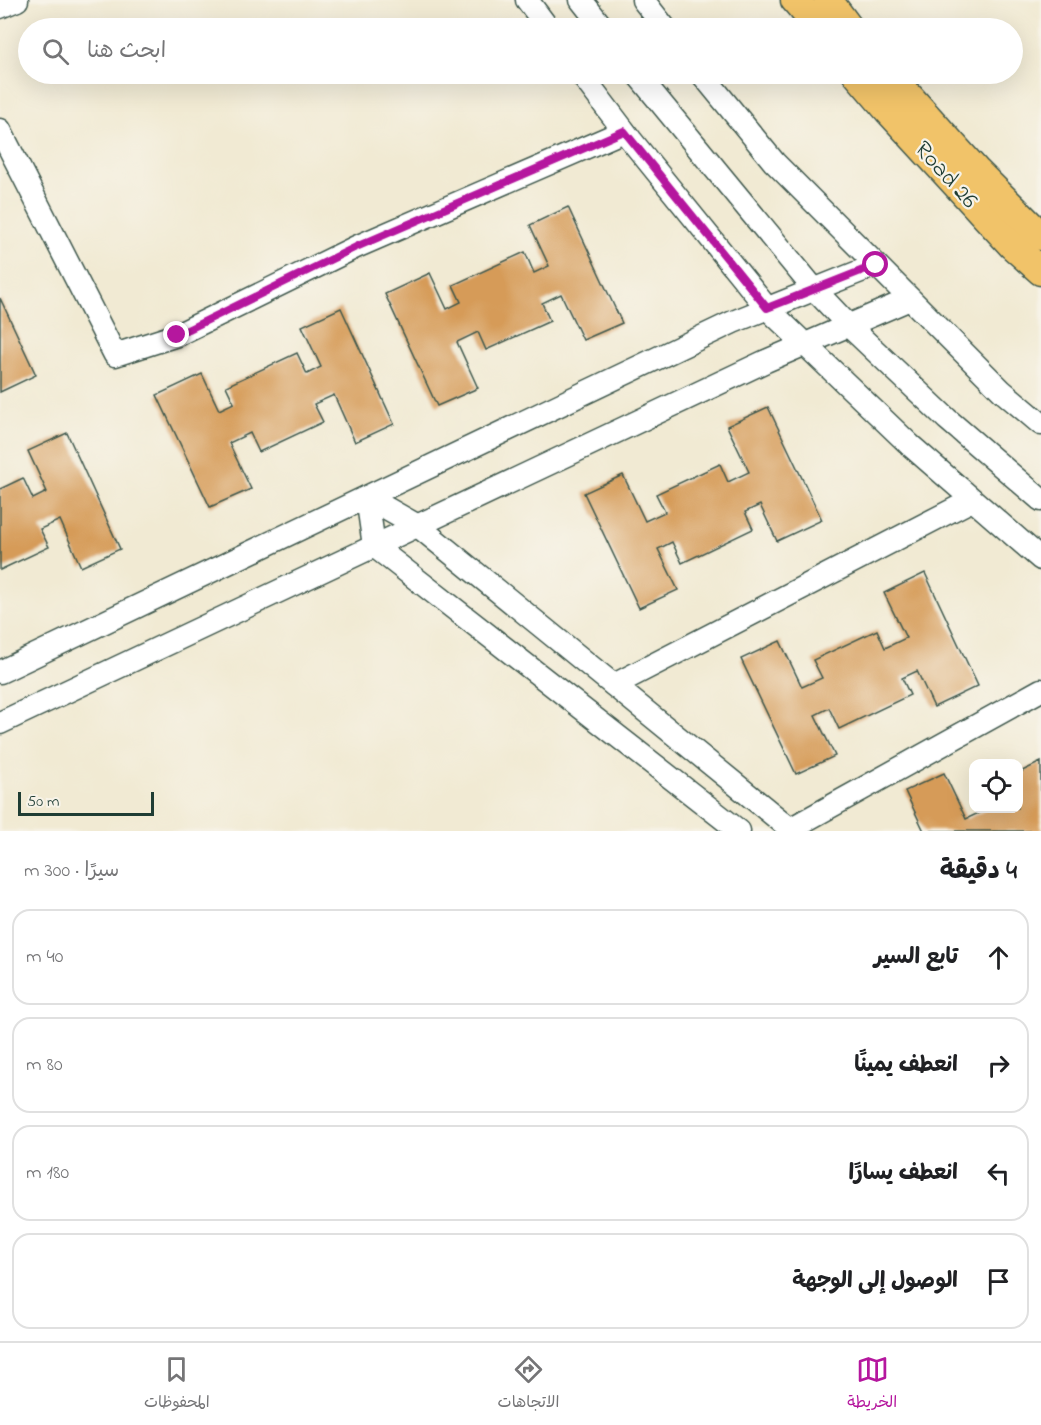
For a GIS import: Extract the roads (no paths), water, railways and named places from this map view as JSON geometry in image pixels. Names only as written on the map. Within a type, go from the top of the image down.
[{"type":"main road","points":[[795,0],[810,18]]},
{"type":"main road","points":[[828,0],[842,18]]},
{"type":"main road","name":"Road 26","points":[[866,84],[1012,245],[1041,271]]},
{"type":"main road","name":"Road 26","points":[[898,84],[977,172],[1041,236]]},
{"type":"street","points":[[0,8],[16,0]]},
{"type":"street","points":[[527,0],[540,18]]},
{"type":"street","points":[[581,0],[595,18]]},
{"type":"street","points":[[644,0],[658,18]]},
{"type":"street","points":[[589,84],[767,308],[803,345],[910,445],[1041,559]]},
{"type":"street","points":[[645,84],[814,289],[848,325],[946,419],[1041,500]]},
{"type":"street","points":[[710,84],[774,162],[1002,391],[1041,424]]},
{"type":"street","points":[[0,130],[115,355],[177,335],[356,247],[624,131]]},
{"type":"street","points":[[0,672],[733,322],[876,265]]},
{"type":"street","points":[[0,723],[803,345],[910,298]]},
{"type":"street","points":[[367,497],[418,526],[792,830],[1041,690]]},
{"type":"street","points":[[367,497],[374,546],[739,831]]},
{"type":"street","points":[[614,686],[972,500]]}]
